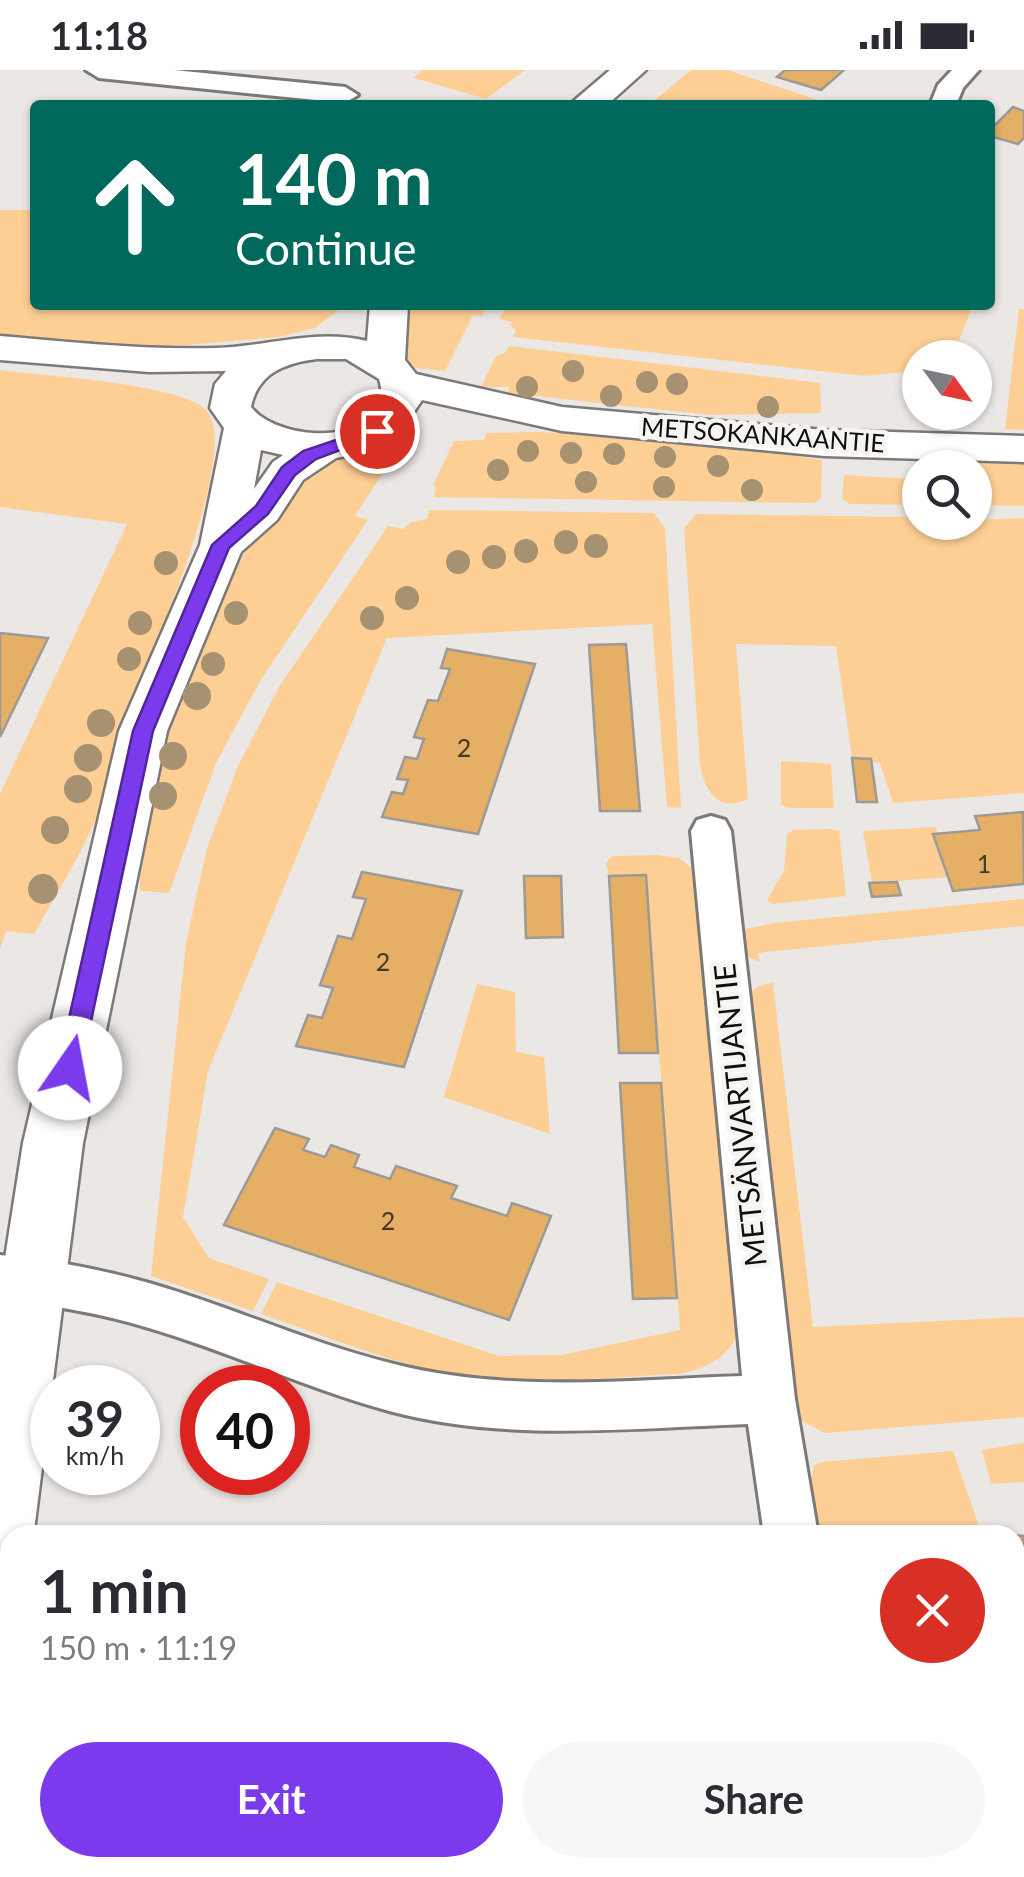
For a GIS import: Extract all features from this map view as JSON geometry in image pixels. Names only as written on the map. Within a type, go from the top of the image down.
[{"type":"street","points":[[99,70],[345,94]]},
{"type":"street","points":[[592,100],[630,70]]},
{"type":"street","points":[[946,100],[951,85],[966,70]]},
{"type":"street","points":[[312,346],[355,310]]},
{"type":"street","points":[[42,351],[237,417],[268,442],[295,448],[324,448],[353,442],[377,431],[394,416],[402,400],[393,373],[390,310]]},
{"type":"street","points":[[0,348],[195,360],[269,356],[312,346],[349,348],[393,373]]},
{"type":"street","points":[[1,1525],[14,1409],[18,1278],[53,1143],[143,731],[222,545],[237,417],[234,383],[248,368],[269,356]]},
{"type":"street","name":"METSOKANKAANTIE","points":[[393,373],[562,420]]},
{"type":"street","name":"METSOKANKAANTIE","points":[[377,431],[562,420],[824,443],[1024,448]]},
{"type":"street","points":[[222,545],[262,510],[288,471],[324,448]]},
{"type":"street","name":"METSÄNVARTIJANTIE","points":[[711,831],[770,1399],[789,1525]]},
{"type":"street","points":[[18,1278],[128,1297],[393,1388],[465,1402],[528,1405],[770,1399]]},
{"type":"shaded area","points":[[422,70],[525,70],[486,99],[414,78]]},
{"type":"shaded area","points":[[691,70],[727,70],[818,100],[655,100]]},
{"type":"shaded area","points":[[0,210],[30,210],[30,310],[338,310],[315,328],[279,337],[162,347],[83,348],[0,342]]},
{"type":"shaded area","points":[[1019,309],[1024,309],[1024,430],[1005,429]]},
{"type":"shaded area","points":[[406,310],[485,310],[482,316],[473,315],[445,371],[406,367],[393,335]]},
{"type":"shaded area","points":[[504,310],[971,310],[959,340],[902,340],[902,372],[865,376],[513,337],[516,330],[510,325],[512,322],[499,319]]},
{"type":"shaded area","points":[[509,346],[820,383],[821,413],[709,415],[508,393],[509,387],[481,387],[496,356],[505,353]]},
{"type":"shaded area","points":[[0,370],[168,393],[206,410],[214,433],[212,469],[202,513],[124,726],[95,821],[34,934],[6,931],[0,950],[0,794],[127,524],[0,507]]},
{"type":"shaded area","points":[[541,432],[703,441],[822,460],[821,498],[814,503],[434,497],[433,485],[454,441],[484,440],[486,433]]},
{"type":"shaded area","points":[[371,448],[395,454],[355,516],[368,520],[260,681],[216,763],[169,893],[140,891],[140,828],[166,737],[204,637],[268,504],[305,458]]},
{"type":"shaded area","points":[[1024,457],[1024,506],[992,505],[992,458]]},
{"type":"shaded area","points":[[844,475],[902,478],[902,505],[850,504],[842,499]]},
{"type":"shaded area","points":[[429,510],[654,513],[665,528],[681,808],[667,807],[652,624],[387,638],[208,1071],[183,1217],[209,1258],[269,1279],[253,1311],[151,1276],[186,943],[207,848],[238,766],[279,687],[388,526],[403,529],[411,522],[427,519]]},
{"type":"shaded area","points":[[696,514],[902,517],[902,540],[992,540],[992,519],[1024,518],[1024,793],[893,803],[880,763],[852,758],[836,646],[736,644],[748,799],[728,804],[714,797],[700,764],[684,528]]},
{"type":"shaded area","points":[[781,761],[831,764],[834,808],[789,808],[781,804]]},
{"type":"shaded area","points":[[935,827],[938,834],[933,835],[948,877],[872,883],[863,831]]},
{"type":"shaded area","points":[[793,830],[839,831],[846,896],[772,904],[767,900],[784,871],[787,834]]},
{"type":"shaded area","points":[[612,856],[679,858],[692,868],[741,1317],[739,1330],[728,1349],[711,1363],[679,1374],[576,1380],[499,1379],[419,1367],[261,1314],[277,1282],[499,1356],[562,1355],[680,1330],[646,876],[609,876],[606,863]]},
{"type":"shaded area","points":[[1024,899],[1024,926],[758,953],[760,962],[744,955],[741,943],[745,929],[775,923]]},
{"type":"shaded area","points":[[773,983],[813,1327],[1024,1317],[1024,1417],[825,1433],[800,1420],[746,996],[759,986]]},
{"type":"shaded area","points":[[477,984],[515,992],[516,1052],[544,1057],[550,1134],[444,1097]]},
{"type":"shaded area","points":[[1024,1443],[1024,1482],[991,1484],[982,1450]]},
{"type":"shaded area","points":[[953,1451],[979,1525],[817,1525],[811,1482],[814,1466],[821,1462]]},
{"type":"building","points":[[785,70],[844,70],[821,90],[777,77]]},
{"type":"building","points":[[1013,107],[1024,111],[1024,138],[1018,144],[995,137],[995,125]]},
{"type":"building","points":[[0,633],[48,638],[0,737]]},
{"type":"building","points":[[626,644],[640,811],[600,811],[589,645]]},
{"type":"building","points":[[447,649],[535,664],[478,834],[382,817],[392,792],[403,794],[408,780],[397,779],[405,757],[417,759],[424,739],[414,737],[428,700],[438,701],[450,669],[441,668]]},
{"type":"building","points":[[852,758],[871,759],[877,802],[857,802]]},
{"type":"building","points":[[1023,812],[1024,884],[953,891],[933,834],[980,830],[975,816]]},
{"type":"building","points":[[362,872],[462,891],[404,1067],[296,1046],[308,1015],[322,1018],[333,988],[320,985],[338,936],[352,939],[366,899],[353,897]]},
{"type":"building","points":[[646,875],[658,1053],[619,1053],[609,876]]},
{"type":"building","points":[[524,876],[561,876],[563,937],[526,938]]},
{"type":"building","points":[[897,882],[901,895],[872,897],[869,883]]},
{"type":"building","points":[[620,1083],[661,1083],[677,1298],[633,1299]]},
{"type":"building","points":[[275,1128],[309,1139],[303,1150],[325,1157],[331,1145],[359,1155],[354,1167],[390,1179],[396,1166],[457,1186],[451,1198],[507,1216],[512,1203],[551,1216],[509,1320],[224,1225]]},
{"type":"route","points":[[70,1068],[143,731],[222,545],[262,510],[288,471],[324,448],[353,442],[377,431]]}]
